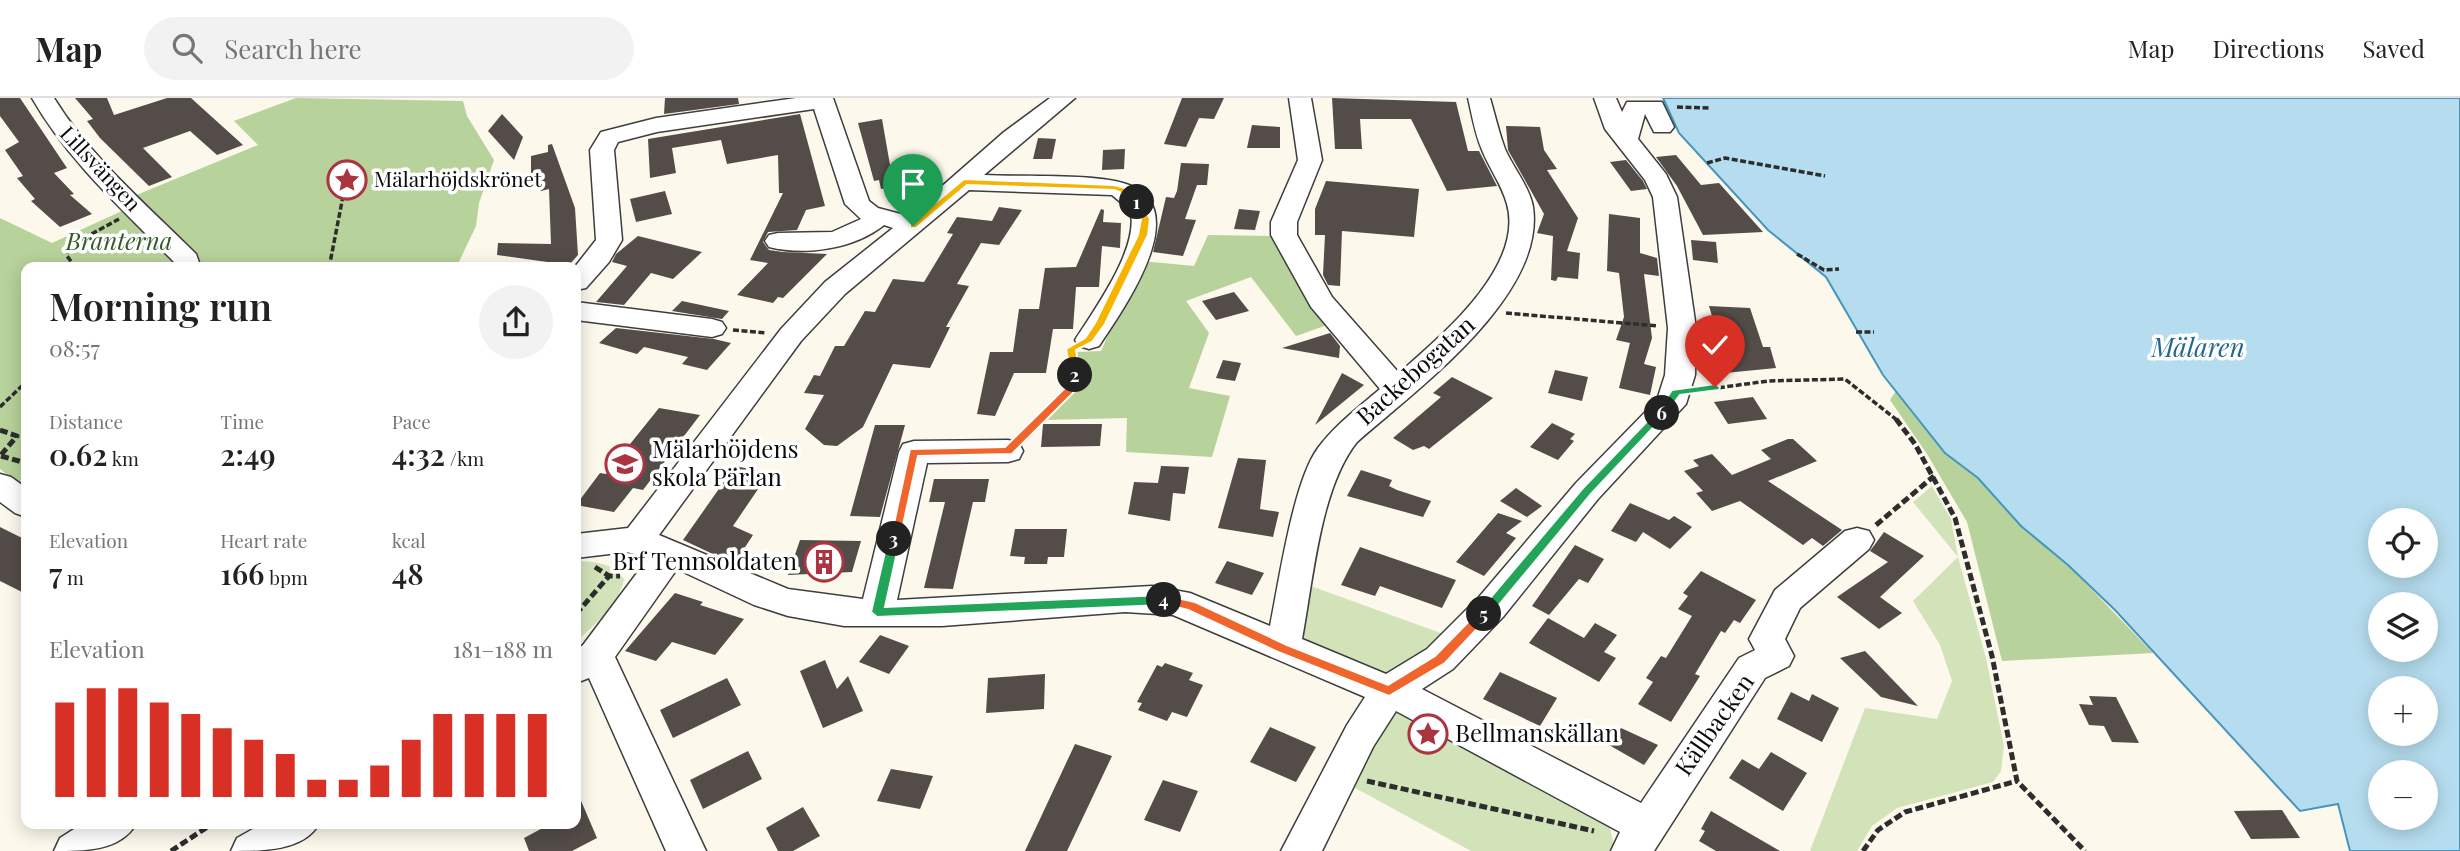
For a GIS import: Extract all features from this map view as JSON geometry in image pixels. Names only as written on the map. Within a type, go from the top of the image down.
[{"type":"street","name":"Lillsvängen","points":[[43,98],[73,143],[187,262]]},
{"type":"street","points":[[581,546],[637,540],[791,335],[848,275],[913,226],[1012,137],[1064,98]]},
{"type":"street","points":[[1300,98],[1309,138],[1310,160],[1287,213],[1284,234],[1321,300],[1397,389]]},
{"type":"street","name":"Backebogatan","points":[[1283,648],[1322,468],[1346,435],[1476,318],[1500,284],[1517,246],[1520,205],[1493,148],[1479,98]]},
{"type":"street","points":[[1301,851],[1339,774],[1389,691],[1440,659],[1491,607],[1587,491],[1671,404],[1682,361],[1682,327],[1665,197],[1657,179],[1625,142],[1611,120],[1605,98]]},
{"type":"street","points":[[581,277],[600,256],[609,240],[602,150],[604,142],[616,134],[656,125],[822,99],[858,204],[869,213],[913,226]]},
{"type":"street","points":[[1625,142],[1634,107],[1654,107],[1665,117]]},
{"type":"street","points":[[964,182],[1114,188],[1133,196],[1145,219],[1143,235],[1117,293],[1089,340]]},
{"type":"street","points":[[778,241],[834,239],[860,234],[880,216]]},
{"type":"street","points":[[581,313],[712,328]]},
{"type":"street","points":[[877,612],[914,452],[1008,451]]},
{"type":"street","points":[[0,485],[21,501]]},
{"type":"street","name":"Källbacken","points":[[637,540],[706,568],[743,589],[791,603],[838,611],[877,612],[1162,600],[1191,606],[1465,726],[1638,839],[1752,668],[1776,656],[1767,639],[1787,599],[1857,540]]},
{"type":"street","points":[[670,554],[586,662],[686,851]]},
{"type":"street","points":[[74,851],[108,829]]},
{"type":"street","points":[[251,851],[290,829]]},
{"type":"path","points":[[1665,117],[1711,108]]},
{"type":"path","points":[[1707,163],[1725,158],[1825,176]]},
{"type":"path","points":[[330,262],[345,186]]},
{"type":"path","points":[[72,262],[67,256],[68,247],[110,223]]},
{"type":"path","points":[[1797,254],[1824,270],[1839,270]]},
{"type":"path","points":[[1533,315],[1682,327]]},
{"type":"path","points":[[712,328],[791,335]]},
{"type":"path","points":[[1856,332],[1874,331]]},
{"type":"path","points":[[1008,451],[1076,383],[1071,349],[1089,340]]},
{"type":"path","points":[[1675,392],[1768,381],[1845,379],[1893,415],[1934,475],[1955,518],[1992,656],[2017,781],[2085,851]]},
{"type":"path","points":[[0,407],[21,387]]},
{"type":"path","points":[[0,430],[17,436],[0,456],[21,462]]},
{"type":"path","points":[[1857,540],[1934,475]]},
{"type":"path","points":[[1339,774],[1588,832],[1599,831]]},
{"type":"path","points":[[1863,851],[1878,830],[1905,812],[2017,781]]},
{"type":"path","points":[[171,851],[204,829]]},
{"type":"green space","points":[[296,98],[463,101],[467,116],[494,160],[479,203],[476,226],[459,262],[199,262],[134,196],[258,145],[234,121]]},
{"type":"green space","name":"Branterna","points":[[124,210],[176,262],[21,262],[21,486],[0,469],[0,218],[52,243]]},
{"type":"green space","points":[[1208,235],[1277,236],[1330,324],[1296,336],[1251,277],[1186,301],[1209,333],[1189,388],[1230,396],[1212,457],[1126,452],[1127,418],[1044,420],[1081,384],[1077,352],[1101,351],[1141,261],[1194,266]]},
{"type":"green space","points":[[1896,391],[1945,453],[1978,478],[2021,526],[2068,565],[2153,653],[2002,661],[1967,522],[1927,454],[1890,400]]},
{"type":"green space","points":[[1932,486],[1951,519],[1958,557],[1913,502]]},
{"type":"green space","points":[[1958,557],[1986,658],[2004,746],[2001,771],[1993,782],[1897,808],[1872,826],[1857,851],[1810,851],[1865,708],[1937,719],[1952,681],[1940,645],[1913,601]]},
{"type":"green space","points":[[581,561],[608,566],[624,579],[617,598],[581,637]]},
{"type":"green space","points":[[1308,585],[1449,636],[1391,678],[1300,640]]},
{"type":"green space","points":[[1400,711],[1609,823],[1615,851],[1471,851],[1346,783],[1386,715]]},
{"type":"water","name":"Mälaren","points":[[1663,98],[2460,98],[2460,851],[2350,851],[2338,804],[2300,811],[2115,610],[2068,565],[2021,526],[1978,478],[1945,453],[1883,375],[1826,277],[1768,230],[1679,133]]},
{"type":"building","points":[[0,98],[20,98],[67,168],[54,173],[74,194],[70,195],[92,214],[60,227],[31,201],[35,199],[17,178],[23,176],[5,150],[19,142],[0,116]]},
{"type":"building","points":[[75,98],[107,98],[114,115],[167,98],[191,98],[243,145],[217,155],[190,131],[143,148],[172,177],[149,186],[100,138],[87,121],[93,119]]},
{"type":"building","points":[[665,98],[738,98],[739,104],[664,114]]},
{"type":"building","points":[[1182,98],[1224,98],[1214,119],[1199,118],[1186,147],[1164,144]]},
{"type":"building","points":[[1332,98],[1456,102],[1468,151],[1479,151],[1497,186],[1447,191],[1411,119],[1360,119],[1362,149],[1335,149]]},
{"type":"building","points":[[502,114],[523,137],[514,160],[488,131]]},
{"type":"building","points":[[800,114],[825,206],[806,210],[797,230],[768,232],[763,242],[769,250],[827,254],[783,298],[778,297],[773,303],[737,295],[768,263],[750,260],[783,193],[779,193],[778,155],[727,164],[721,140],[672,148],[676,173],[650,178],[648,139]]},
{"type":"building","points":[[882,119],[890,165],[896,164],[903,185],[881,189],[879,180],[874,181],[858,123]]},
{"type":"building","points":[[1252,125],[1280,127],[1280,148],[1247,148]]},
{"type":"building","points":[[1506,126],[1540,127],[1544,150],[1557,169],[1547,170],[1578,218],[1567,251],[1580,253],[1578,279],[1558,277],[1556,281],[1551,280],[1553,236],[1537,233],[1544,214],[1508,150]]},
{"type":"building","points":[[1038,138],[1056,139],[1052,159],[1033,159]]},
{"type":"building","points":[[552,144],[575,208],[578,255],[572,262],[547,262],[497,255],[498,243],[551,244],[549,189],[541,191],[531,179],[531,156],[548,152],[548,145]]},
{"type":"building","points":[[1125,149],[1124,169],[1102,170],[1103,150]]},
{"type":"building","points":[[1676,155],[1701,185],[1719,183],[1763,232],[1703,235],[1677,186],[1656,157]]},
{"type":"building","points":[[1626,160],[1647,189],[1631,191],[1610,162]]},
{"type":"building","points":[[1181,163],[1209,164],[1207,185],[1197,185],[1185,219],[1196,220],[1183,256],[1153,252],[1166,197],[1174,198],[1177,191]]},
{"type":"building","points":[[1326,181],[1419,189],[1414,237],[1342,231],[1340,286],[1328,285],[1323,275],[1325,235],[1315,235],[1315,209]]},
{"type":"building","points":[[665,191],[672,214],[636,222],[630,199]]},
{"type":"building","points":[[999,207],[1022,210],[999,245],[981,243],[957,284],[969,286],[946,327],[950,327],[930,368],[893,364],[863,427],[837,446],[824,445],[805,429],[824,395],[804,393],[814,375],[820,376],[835,346],[844,346],[865,311],[875,312],[893,279],[924,282],[953,234],[947,233],[957,217],[992,221]]},
{"type":"building","points":[[1101,209],[1104,210],[1103,222],[1121,223],[1120,248],[1102,246],[1099,287],[1076,287],[1073,329],[1053,329],[1046,373],[1014,373],[995,416],[977,414],[990,352],[1013,352],[1019,309],[1039,309],[1045,268],[1076,267]]},
{"type":"building","points":[[1239,209],[1260,211],[1255,230],[1234,229]]},
{"type":"building","points":[[1609,214],[1640,218],[1640,253],[1657,258],[1659,276],[1644,274],[1652,338],[1644,364],[1656,367],[1650,395],[1619,388],[1630,343],[1616,340],[1624,317],[1619,273],[1607,271]]},
{"type":"building","points":[[638,236],[702,252],[673,279],[651,273],[624,305],[596,302],[627,266],[612,262],[616,254]]},
{"type":"building","points":[[1691,240],[1716,242],[1718,263],[1693,260]]},
{"type":"building","points":[[1234,292],[1249,311],[1216,320],[1202,301]]},
{"type":"building","points":[[682,301],[729,311],[722,319],[672,311]]},
{"type":"building","points":[[1709,306],[1750,308],[1763,347],[1770,347],[1776,368],[1725,373],[1714,368],[1709,346],[1721,347]]},
{"type":"building","points":[[616,328],[731,343],[707,370],[682,364],[688,357],[644,347],[637,354],[599,343]]},
{"type":"building","points":[[1330,333],[1340,346],[1339,358],[1282,348]]},
{"type":"building","points":[[1223,360],[1241,363],[1235,381],[1216,378]]},
{"type":"building","points":[[1555,370],[1588,377],[1582,401],[1548,393]]},
{"type":"building","points":[[1342,373],[1364,385],[1315,425]]},
{"type":"building","points":[[1452,377],[1493,398],[1429,449],[1424,446],[1413,450],[1393,438],[1441,397],[1433,393]]},
{"type":"building","points":[[1753,397],[1767,419],[1728,424],[1714,402]]},
{"type":"building","points":[[659,408],[700,415],[643,490],[633,488],[614,512],[581,506],[581,498],[600,473],[606,474]]},
{"type":"building","points":[[1552,423],[1575,434],[1570,439],[1574,441],[1558,460],[1530,447]]},
{"type":"building","points":[[1043,424],[1102,424],[1100,446],[1041,447]]},
{"type":"building","points":[[875,425],[905,425],[880,517],[850,516]]},
{"type":"building","points":[[1793,439],[1817,461],[1768,481],[1842,530],[1823,546],[1812,538],[1803,545],[1740,501],[1712,511],[1696,493],[1703,491],[1684,471],[1699,466],[1693,460],[1712,454],[1732,475],[1771,459],[1761,450]]},
{"type":"building","points":[[1238,458],[1266,460],[1260,509],[1279,512],[1273,537],[1218,528]]},
{"type":"building","points":[[735,466],[769,473],[733,526],[753,535],[734,564],[683,540]]},
{"type":"building","points":[[1161,466],[1189,467],[1185,494],[1173,493],[1170,521],[1128,514],[1134,482],[1158,483]]},
{"type":"building","points":[[1361,470],[1392,480],[1389,486],[1397,490],[1431,501],[1423,517],[1347,496]]},
{"type":"building","points":[[934,479],[989,479],[985,502],[973,502],[953,589],[924,588],[945,502],[929,502]]},
{"type":"building","points":[[1516,488],[1542,506],[1527,517],[1500,501]]},
{"type":"building","points":[[1630,503],[1669,520],[1674,516],[1692,527],[1670,549],[1643,532],[1636,542],[1611,531]]},
{"type":"building","points":[[1498,513],[1522,521],[1506,533],[1516,538],[1484,576],[1456,562]]},
{"type":"building","points":[[0,527],[21,538],[21,592],[0,581]]},
{"type":"building","points":[[1015,529],[1067,529],[1064,557],[1048,557],[1047,564],[1024,564],[1025,557],[1010,556]]},
{"type":"building","points":[[1884,532],[1924,556],[1880,597],[1902,613],[1879,629],[1837,597],[1888,562],[1870,551]]},
{"type":"building","name":"Brf Tennsoldaten","points":[[800,540],[861,541],[852,572],[788,575]]},
{"type":"building","points":[[1575,545],[1604,559],[1588,583],[1579,579],[1549,615],[1532,606]]},
{"type":"building","points":[[1360,547],[1456,580],[1442,608],[1380,586],[1375,596],[1341,585]]},
{"type":"building","points":[[1227,561],[1264,573],[1252,595],[1215,583]]},
{"type":"building","points":[[1701,571],[1756,600],[1740,623],[1734,620],[1725,633],[1721,631],[1695,674],[1700,676],[1671,722],[1638,704],[1653,682],[1646,678],[1661,656],[1666,658],[1692,616],[1678,609],[1688,596],[1683,593]]},
{"type":"building","points":[[675,593],[703,602],[700,605],[744,619],[715,655],[672,642],[656,661],[625,651]]},
{"type":"building","points":[[1548,618],[1584,638],[1595,623],[1617,635],[1604,652],[1616,658],[1599,682],[1529,643]]},
{"type":"building","points":[[880,635],[909,646],[889,674],[859,662]]},
{"type":"building","points":[[1865,651],[1918,706],[1881,697],[1840,658]]},
{"type":"building","points":[[825,660],[837,689],[848,676],[863,711],[823,728],[800,671]]},
{"type":"building","points":[[1165,663],[1193,673],[1189,680],[1203,685],[1187,717],[1172,712],[1167,721],[1138,710],[1142,703],[1137,702],[1157,665],[1162,667]]},
{"type":"building","points":[[1500,672],[1557,698],[1540,726],[1483,699]]},
{"type":"building","points":[[1045,674],[1044,709],[986,713],[988,678]]},
{"type":"building","points":[[727,678],[741,705],[673,738],[660,710]]},
{"type":"building","points":[[1791,692],[1809,701],[1812,694],[1839,708],[1822,742],[1777,719]]},
{"type":"building","points":[[2089,696],[2116,697],[2139,743],[2112,742],[2104,726],[2089,725],[2079,704],[2093,705]]},
{"type":"building","points":[[1270,727],[1316,747],[1296,782],[1250,762]]},
{"type":"building","points":[[1621,728],[1658,745],[1644,765],[1609,745]]},
{"type":"building","points":[[1075,744],[1112,756],[1067,851],[1025,851]]},
{"type":"building","points":[[748,751],[762,779],[703,809],[690,780]]},
{"type":"building","points":[[1771,752],[1807,773],[1783,811],[1729,778],[1742,759],[1759,769]]},
{"type":"building","points":[[891,769],[933,776],[920,809],[877,801]]},
{"type":"building","points":[[1163,780],[1198,791],[1180,832],[1144,820]]},
{"type":"building","points":[[581,801],[597,838],[572,851],[529,851],[524,838],[541,829],[581,829]]},
{"type":"building","points":[[803,807],[820,836],[793,851],[778,851],[766,828]]},
{"type":"building","points":[[2282,810],[2300,838],[2251,839],[2234,811]]},
{"type":"building","points":[[1711,811],[1780,851],[1716,851],[1699,841],[1705,831],[1701,829]]},
{"type":"place","name":"Mälarhöjdskrönet","points":[[347,180]]},
{"type":"place","name":"Mälarhöjdens skola Pärlan","points":[[625,464]]},
{"type":"place","name":"Brf Tennsoldaten","points":[[824,562]]},
{"type":"place","name":"Bellmanskällan","points":[[1428,734]]},
{"type":"route","points":[[913,226],[964,182],[996,186],[1114,188],[1133,196],[1145,219],[1137,251],[1100,324],[1089,340],[1071,349],[1076,383],[1008,451],[914,452],[877,612],[1140,599],[1178,602],[1389,691],[1440,659],[1491,607],[1587,491],[1671,404],[1675,392],[1715,387]]}]
